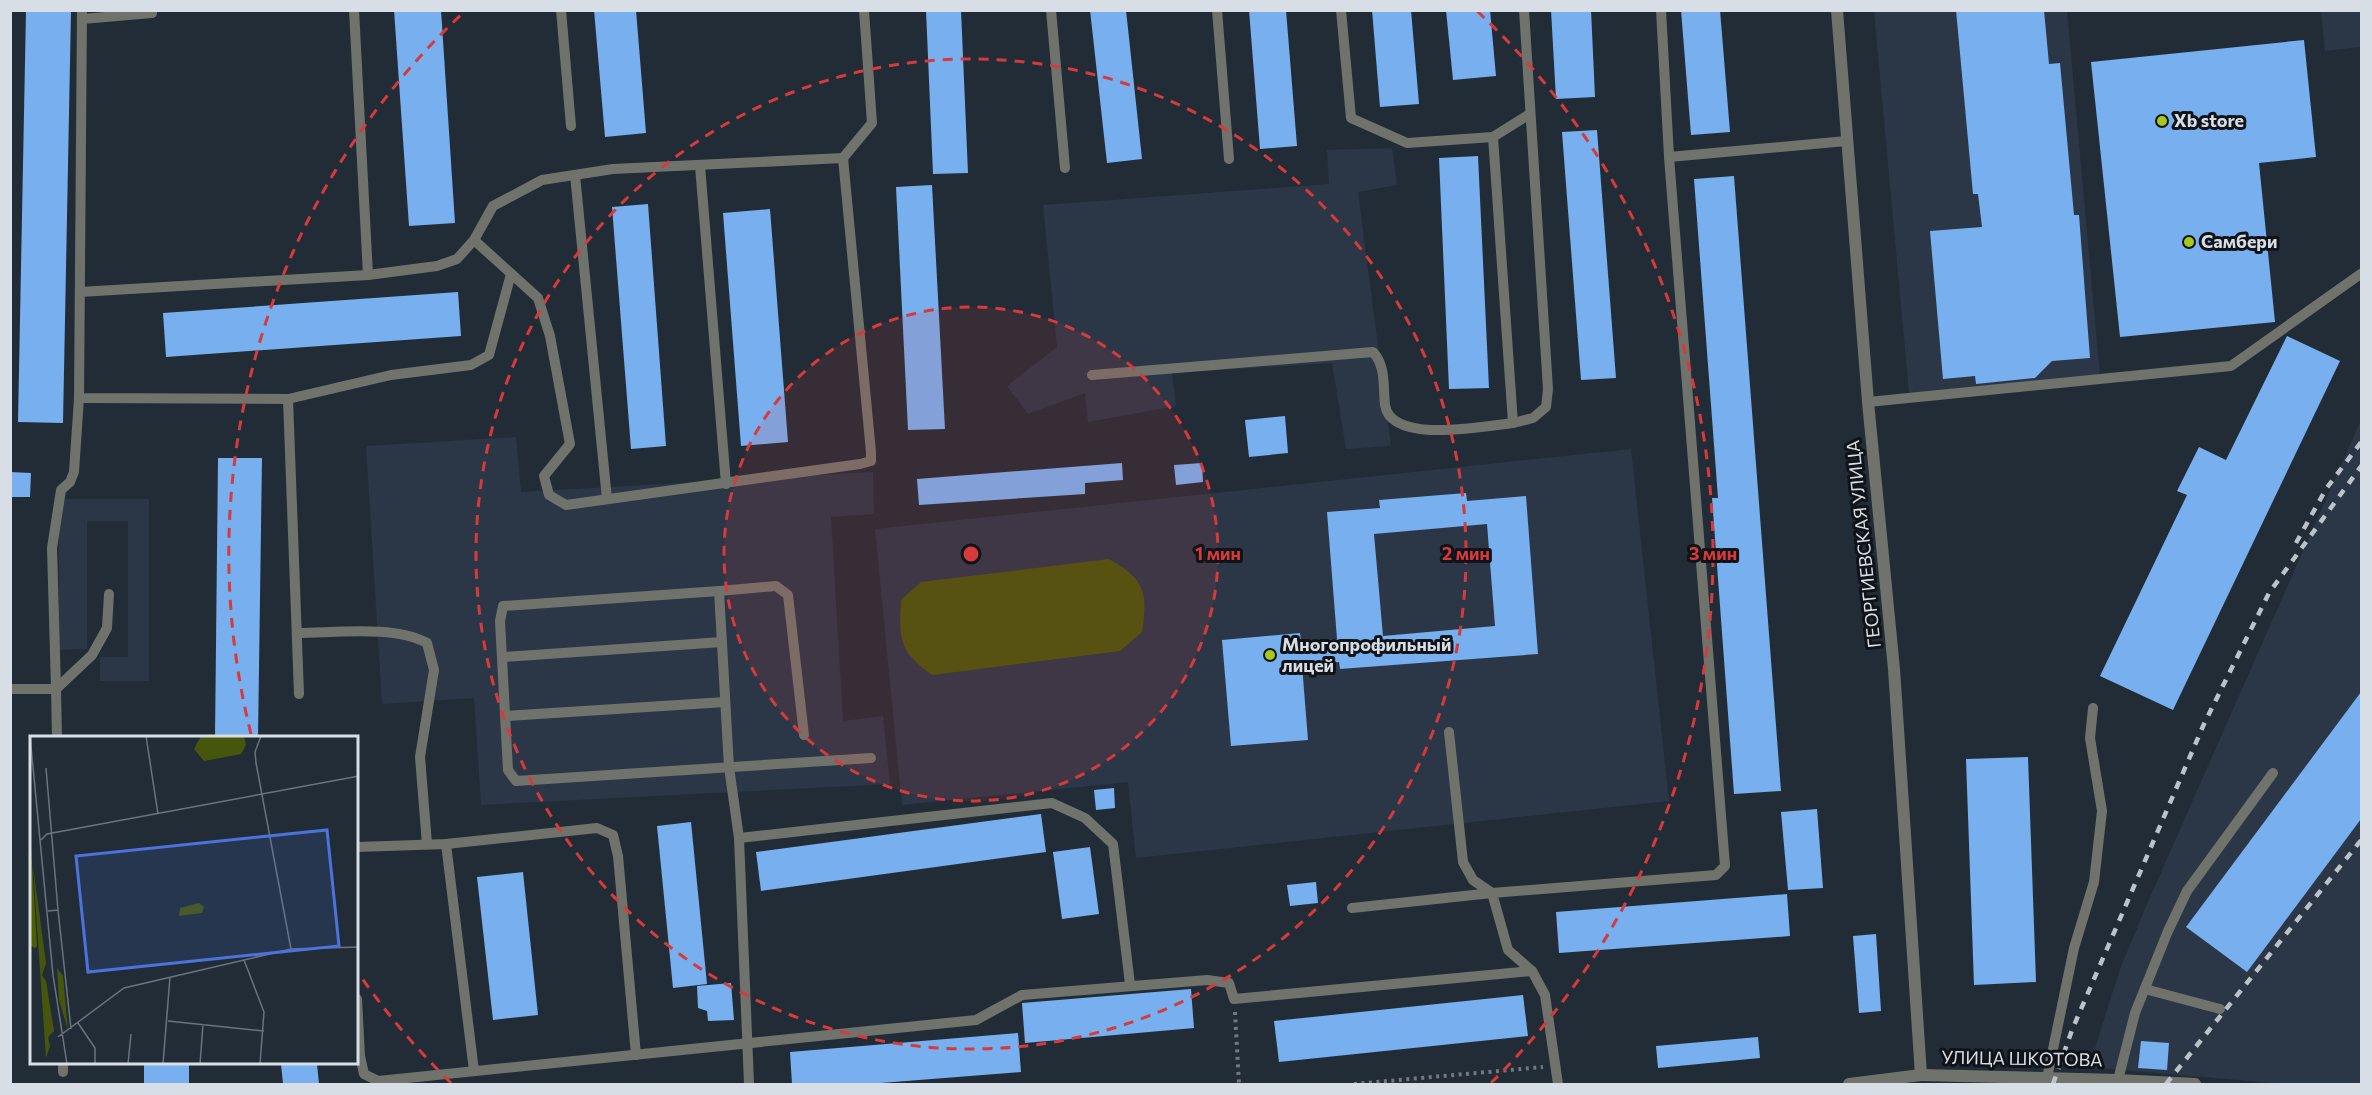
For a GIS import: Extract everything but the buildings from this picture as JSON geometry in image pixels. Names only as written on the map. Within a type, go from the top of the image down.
[{"type":"street","name":"ГЕОРГИЕВСКАЯ УЛИЦА","points":[[1837,10],[1846,141],[1894,669],[1921,1075]]},
{"type":"street","name":"УЛИЦА ШКОТОВА","points":[[1849,1084],[1921,1075],[1981,1081],[2047,1078],[2195,1084]]},
{"type":"lane","points":[[57,736],[52,548],[61,490],[70,482],[74,472],[79,398],[82,15],[152,13],[152,10]]},
{"type":"lane","points":[[354,10],[368,275]]},
{"type":"lane","points":[[561,10],[571,126]]},
{"type":"lane","points":[[474,240],[538,298],[549,336],[570,444],[544,476],[549,495],[566,505],[726,484],[870,460],[843,158],[872,123],[864,10]]},
{"type":"lane","points":[[1050,10],[1065,168]]},
{"type":"lane","points":[[1217,10],[1230,159]]},
{"type":"lane","points":[[1341,10],[1351,118],[1407,143],[1493,137],[1530,114]]},
{"type":"lane","points":[[1092,375],[1373,352],[1381,360],[1386,409],[1404,428],[1429,431],[1513,423],[1533,418],[1546,407],[1548,389],[1524,10]]},
{"type":"lane","points":[[1352,908],[1492,893],[1716,875],[1725,866],[1669,158],[1661,10]]},
{"type":"lane","points":[[1493,137],[1513,423]]},
{"type":"lane","points":[[1669,158],[1846,141]]},
{"type":"lane","points":[[80,292],[368,275],[437,266],[457,259],[474,240],[493,206],[542,180],[613,169],[843,158]]},
{"type":"lane","points":[[700,166],[726,484]]},
{"type":"lane","points":[[575,175],[607,499]]},
{"type":"lane","points":[[1869,402],[2231,366],[2361,273]]},
{"type":"lane","points":[[79,398],[288,399],[391,375],[471,365],[489,355],[511,274]]},
{"type":"lane","points":[[288,399],[299,694]]},
{"type":"lane","points":[[804,735],[788,595],[776,586],[503,606],[500,621],[508,770],[516,780],[871,758]]},
{"type":"lane","points":[[719,591],[729,767],[739,837],[749,1084]]},
{"type":"lane","points":[[10,689],[56,689],[92,655],[107,628],[109,594]]},
{"type":"lane","points":[[297,633],[395,633],[412,635],[427,643],[434,670],[420,757],[427,844]]},
{"type":"lane","points":[[503,657],[722,642]]},
{"type":"lane","points":[[506,716],[725,702]]},
{"type":"lane","points":[[2047,1078],[2074,948],[2094,882],[2102,811],[2090,738],[2093,708]]},
{"type":"lane","points":[[1449,732],[1463,862],[1473,880],[1492,893],[1508,950],[1532,971],[1545,995],[1558,1084]]},
{"type":"lane","points":[[2118,1080],[2135,1013],[2187,891],[2273,773]]},
{"type":"lane","points":[[739,837],[1052,803],[1086,818],[1113,844],[1130,984]]},
{"type":"lane","points":[[358,847],[446,844],[597,828],[613,835],[618,856],[636,1055]]},
{"type":"lane","points":[[446,844],[474,1071]]},
{"type":"lane","points":[[358,1018],[360,1056],[364,1074],[378,1081],[976,1020],[1022,995],[1130,984],[1207,980],[1229,983],[1234,999],[1532,971]]},
{"type":"lane","points":[[2145,989],[2220,1009]]},
{"type":"path","points":[[1234,999],[1239,1084]]},
{"type":"path","points":[[1354,1084],[1556,1066]]},
{"type":"shaded area","points":[[1874,11],[2067,11],[2100,376],[1909,393]]},
{"type":"shaded area","points":[[2321,11],[2361,11],[2361,47],[2325,51]]},
{"type":"shaded area","points":[[1392,148],[1397,185],[1358,192],[1391,446],[1346,449],[1332,363],[1172,373],[1176,406],[1088,422],[1085,393],[1028,414],[1007,386],[1057,347],[1043,205],[1329,184],[1327,150]]},
{"type":"shaded area","points":[[2361,420],[2361,1084],[2284,1084],[2089,1067],[2120,969],[2147,904]]},
{"type":"shaded area","points":[[516,437],[521,492],[873,472],[874,514],[831,517],[843,721],[883,716],[890,784],[481,805],[474,698],[382,704],[366,446]]},
{"type":"shaded area","name":"Многопрофильный лицей","points":[[1631,449],[1669,801],[1136,858],[1128,782],[902,805],[875,529]]},
{"type":"shaded area","points":[[59,499],[149,499],[149,681],[100,681],[100,657],[128,657],[128,521],[87,521],[87,649],[59,650]]},
{"type":"green space","points":[[1109,559],[1130,573],[1137,581],[1144,597],[1142,632],[1120,651],[932,675],[913,659],[903,644],[900,625],[901,600],[921,582]]},
{"type":"railway","points":[[2296,543],[2326,489],[2362,441]]},
{"type":"railway","points":[[2053,1084],[2072,1030],[2204,724],[2269,593],[2362,465]]},
{"type":"railway","points":[[2166,1084],[2362,839]]},
{"type":"place","name":"Xb store","points":[[2162,121]]},
{"type":"place","name":"Самбери","points":[[2189,242]]},
{"type":"place","name":"Многопрофильный лицей","points":[[1270,655]]}]
